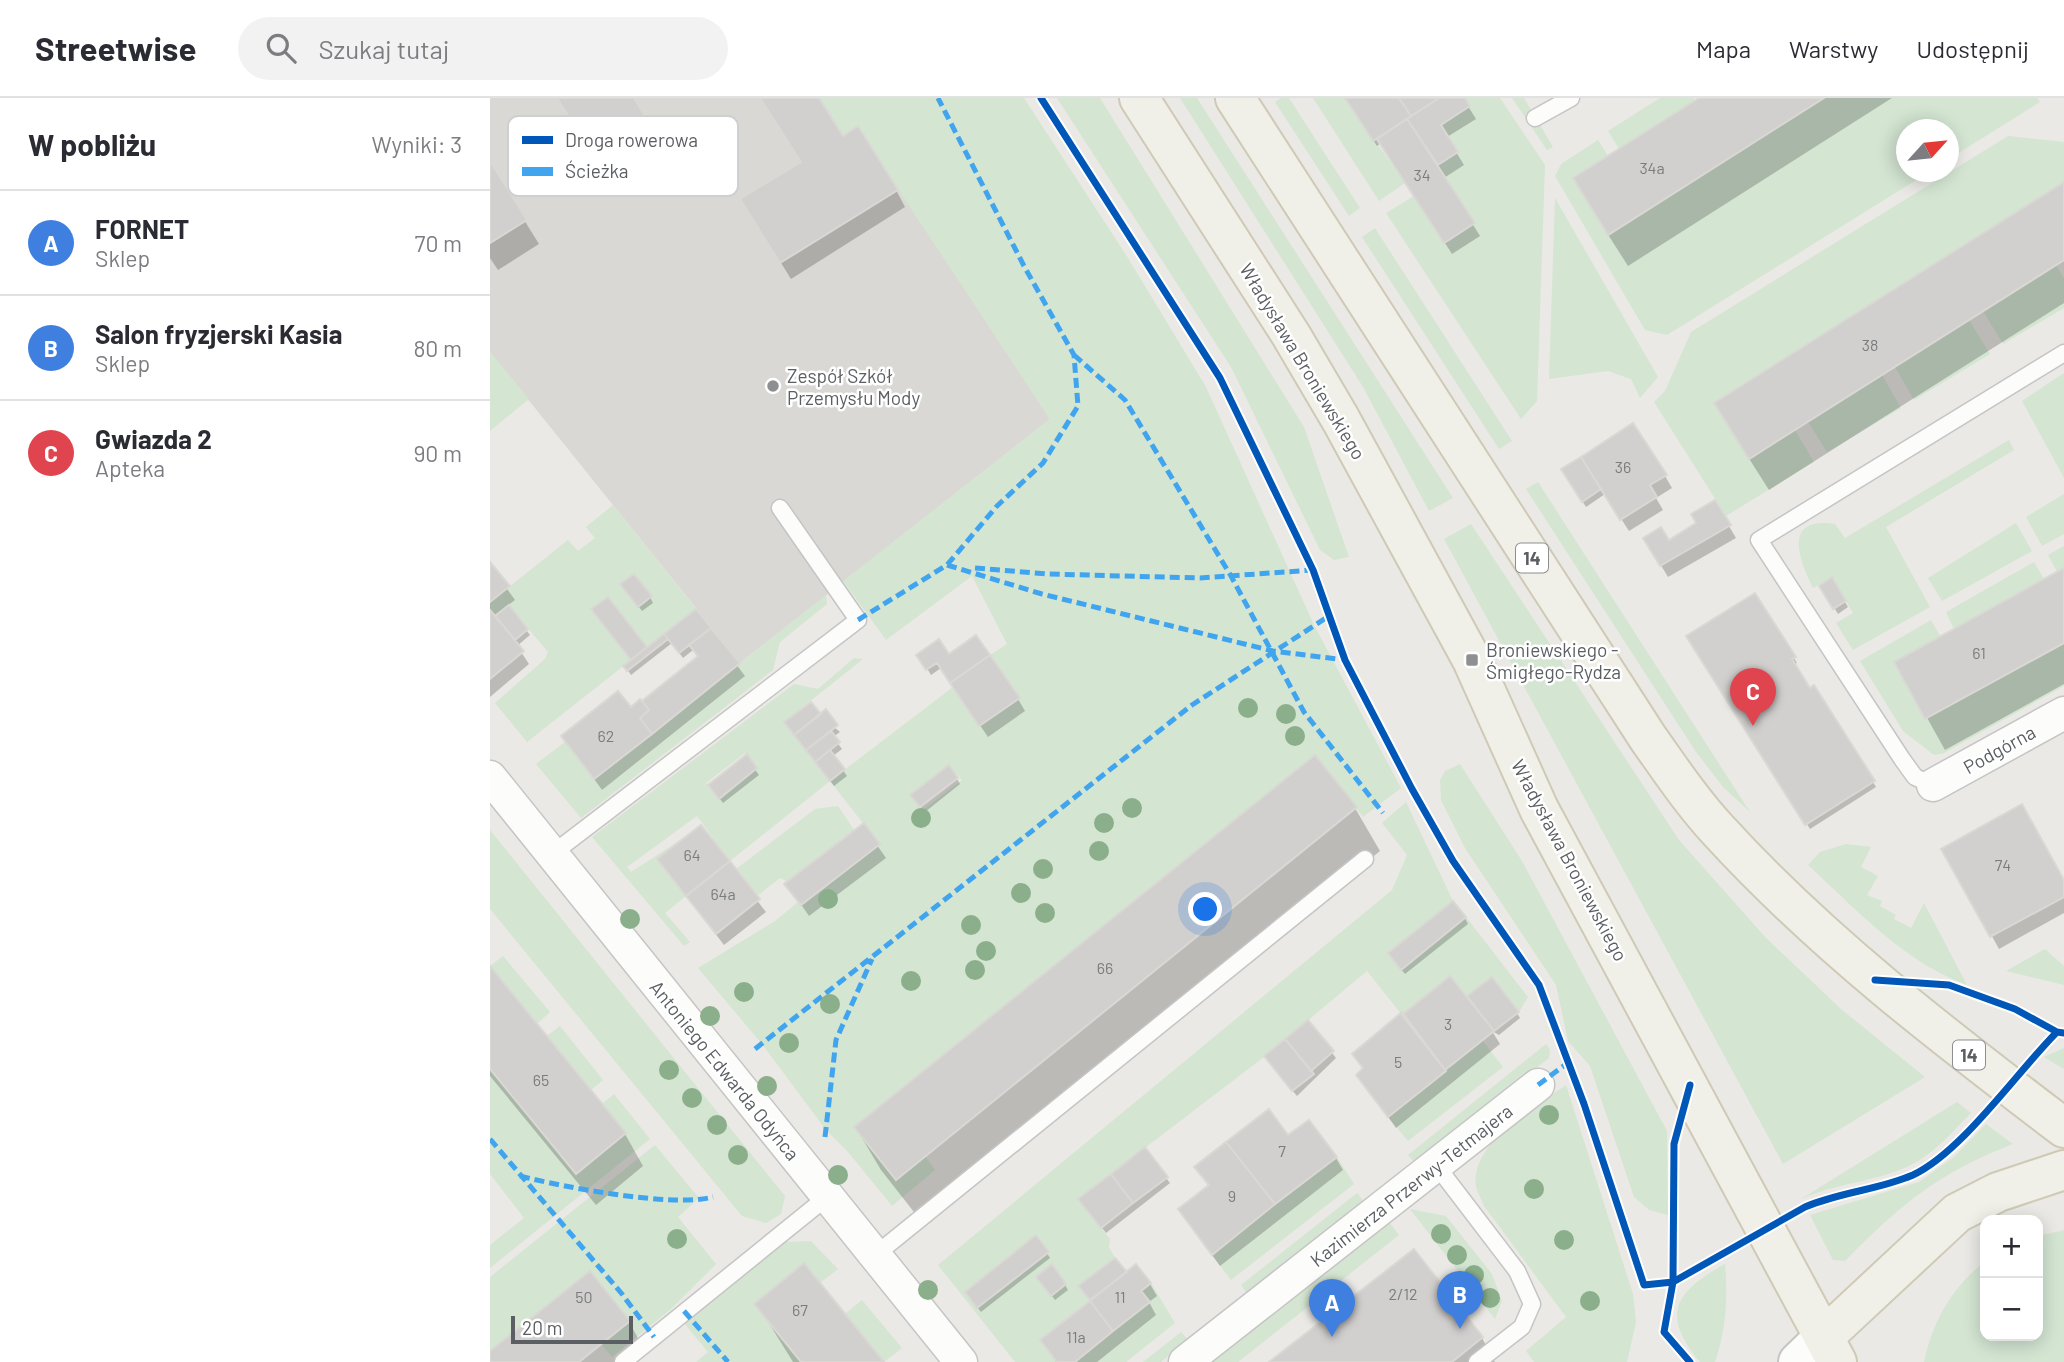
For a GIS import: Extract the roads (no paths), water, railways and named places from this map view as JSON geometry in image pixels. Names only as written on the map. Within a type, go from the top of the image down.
[{"type":"main road","name":"Władysława Broniewskiego","points":[[1139,98],[1291,335],[1342,420],[1472,660],[1539,809],[1820,1354]]},
{"type":"main road","name":"14","points":[[1235,98],[1648,738],[1717,828],[1767,880],[1875,980],[2064,1128]]},
{"type":"main road","points":[[1820,1354],[1957,1213],[1998,1192],[2064,1170]]},
{"type":"street","name":"Podgórna","points":[[1933,785],[2064,713]]},
{"type":"street","name":"Antoniego Edwarda Odyńca","points":[[490,777],[961,1362]]},
{"type":"street","name":"Kazimierza Przerwy-Tetmajera","points":[[1185,1362],[1538,1085]]},
{"type":"lane","points":[[1535,118],[1571,98]]},
{"type":"lane","points":[[1933,785],[1915,777],[1908,768],[1759,540],[2064,353]]},
{"type":"lane","points":[[551,854],[858,620],[780,508]]},
{"type":"lane","points":[[874,1256],[1365,859]]},
{"type":"lane","points":[[1436,1165],[1517,1271],[1532,1304],[1522,1327],[1477,1362]]},
{"type":"lane","points":[[623,1362],[827,1196]]},
{"type":"place","name":"Zespół Szkół Przemysłu Mody","points":[[773,386]]},
{"type":"place","name":"Broniewskiego - Śmigłego-Rydza","points":[[1472,660]]},
{"type":"place","name":"Gwiazda 2","points":[[1753,726]]},
{"type":"place","name":"Salon fryzjerski Kasia","points":[[1460,1329]]},
{"type":"place","name":"FORNET","points":[[1332,1337]]}]
